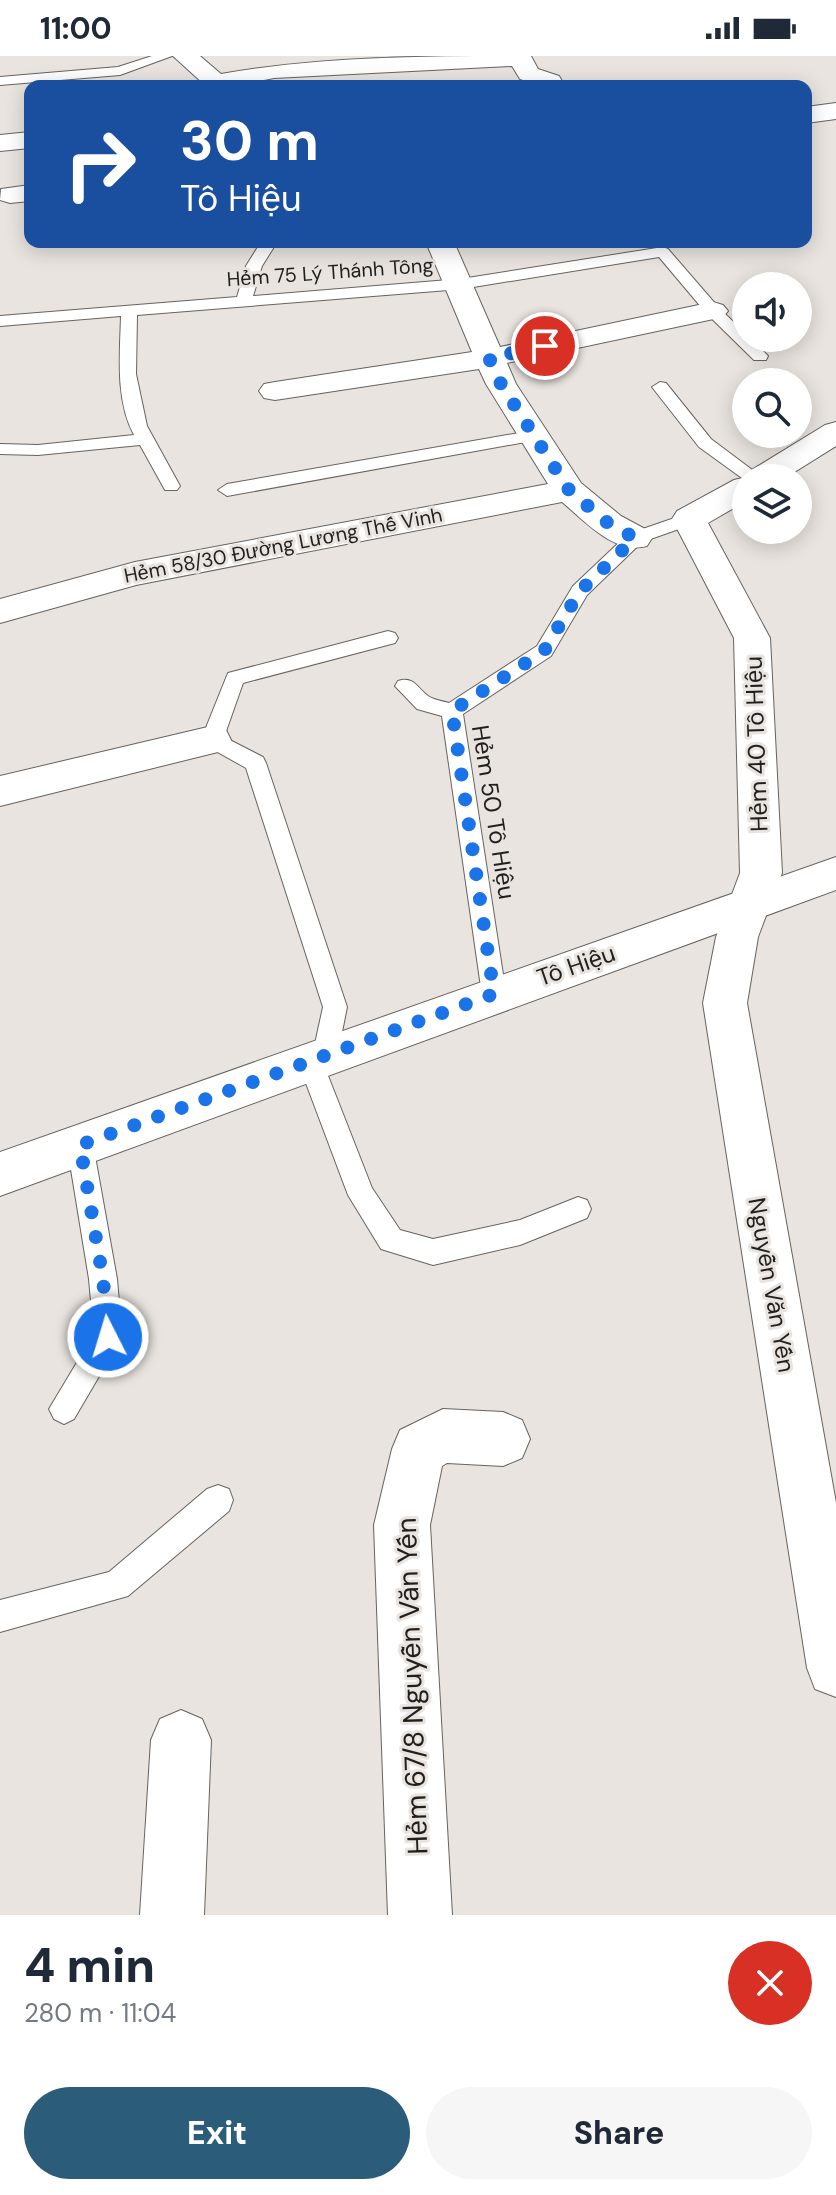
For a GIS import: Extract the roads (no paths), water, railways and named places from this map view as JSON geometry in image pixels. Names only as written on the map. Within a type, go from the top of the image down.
[{"type":"street","points":[[185,56],[213,80]]},
{"type":"street","points":[[235,80],[274,71],[520,58],[529,74],[547,80]]},
{"type":"street","points":[[812,114],[836,111]]},
{"type":"street","points":[[0,143],[24,141]]},
{"type":"street","points":[[443,248],[461,284],[501,384],[569,490],[609,524],[635,538]]},
{"type":"street","points":[[275,391],[489,358],[713,311]]},
{"type":"street","points":[[785,464],[836,432]]},
{"type":"street","name":"Hẻm 58/30 Đường Lương Thế Vinh","points":[[0,611],[135,574],[569,490]]},
{"type":"street","points":[[689,519],[732,495]]},
{"type":"street","name":"Hẻm 40 Tô Hiệu","points":[[689,519],[752,638],[761,873],[750,904]]},
{"type":"street","points":[[0,791],[212,740]]},
{"type":"street","name":"Tô Hiệu","points":[[0,1174],[836,873]]},
{"type":"street","name":"Nguyễn Văn Yến","points":[[750,904],[737,937],[725,1003],[836,1668]]},
{"type":"street","name":"Hẻm 67/8 Nguyễn Văn Yến","points":[[420,1915],[402,1525],[419,1449],[443,1436],[503,1439]]},
{"type":"street","points":[[172,1915],[181,1740]]},
{"type":"lane","points":[[0,81],[120,71],[165,56]]},
{"type":"lane","points":[[244,300],[254,266],[265,248]]},
{"type":"lane","name":"Hẻm 75 Lý Thánh Tông","points":[[0,321],[461,284],[663,252],[713,311]]},
{"type":"lane","points":[[713,311],[760,356]]},
{"type":"lane","points":[[129,312],[128,374],[138,426],[171,486]]},
{"type":"lane","points":[[660,387],[705,443],[734,464]]},
{"type":"lane","points":[[227,490],[536,435]]},
{"type":"lane","points":[[0,449],[38,450],[146,439]]},
{"type":"lane","name":"Hẻm 50 Tô Hiệu","points":[[494,994],[452,711],[544,651],[580,591],[635,538],[689,519]]},
{"type":"lane","points":[[388,638],[235,678],[212,740],[255,763],[335,1007],[318,1060],[361,1195],[391,1240],[433,1252],[520,1232],[578,1209]]},
{"type":"lane","points":[[405,686],[424,704],[452,711]]},
{"type":"lane","points":[[64,1409],[108,1337],[103,1279],[80,1145]]},
{"type":"lane","points":[[0,1616],[117,1585],[218,1500]]}]
